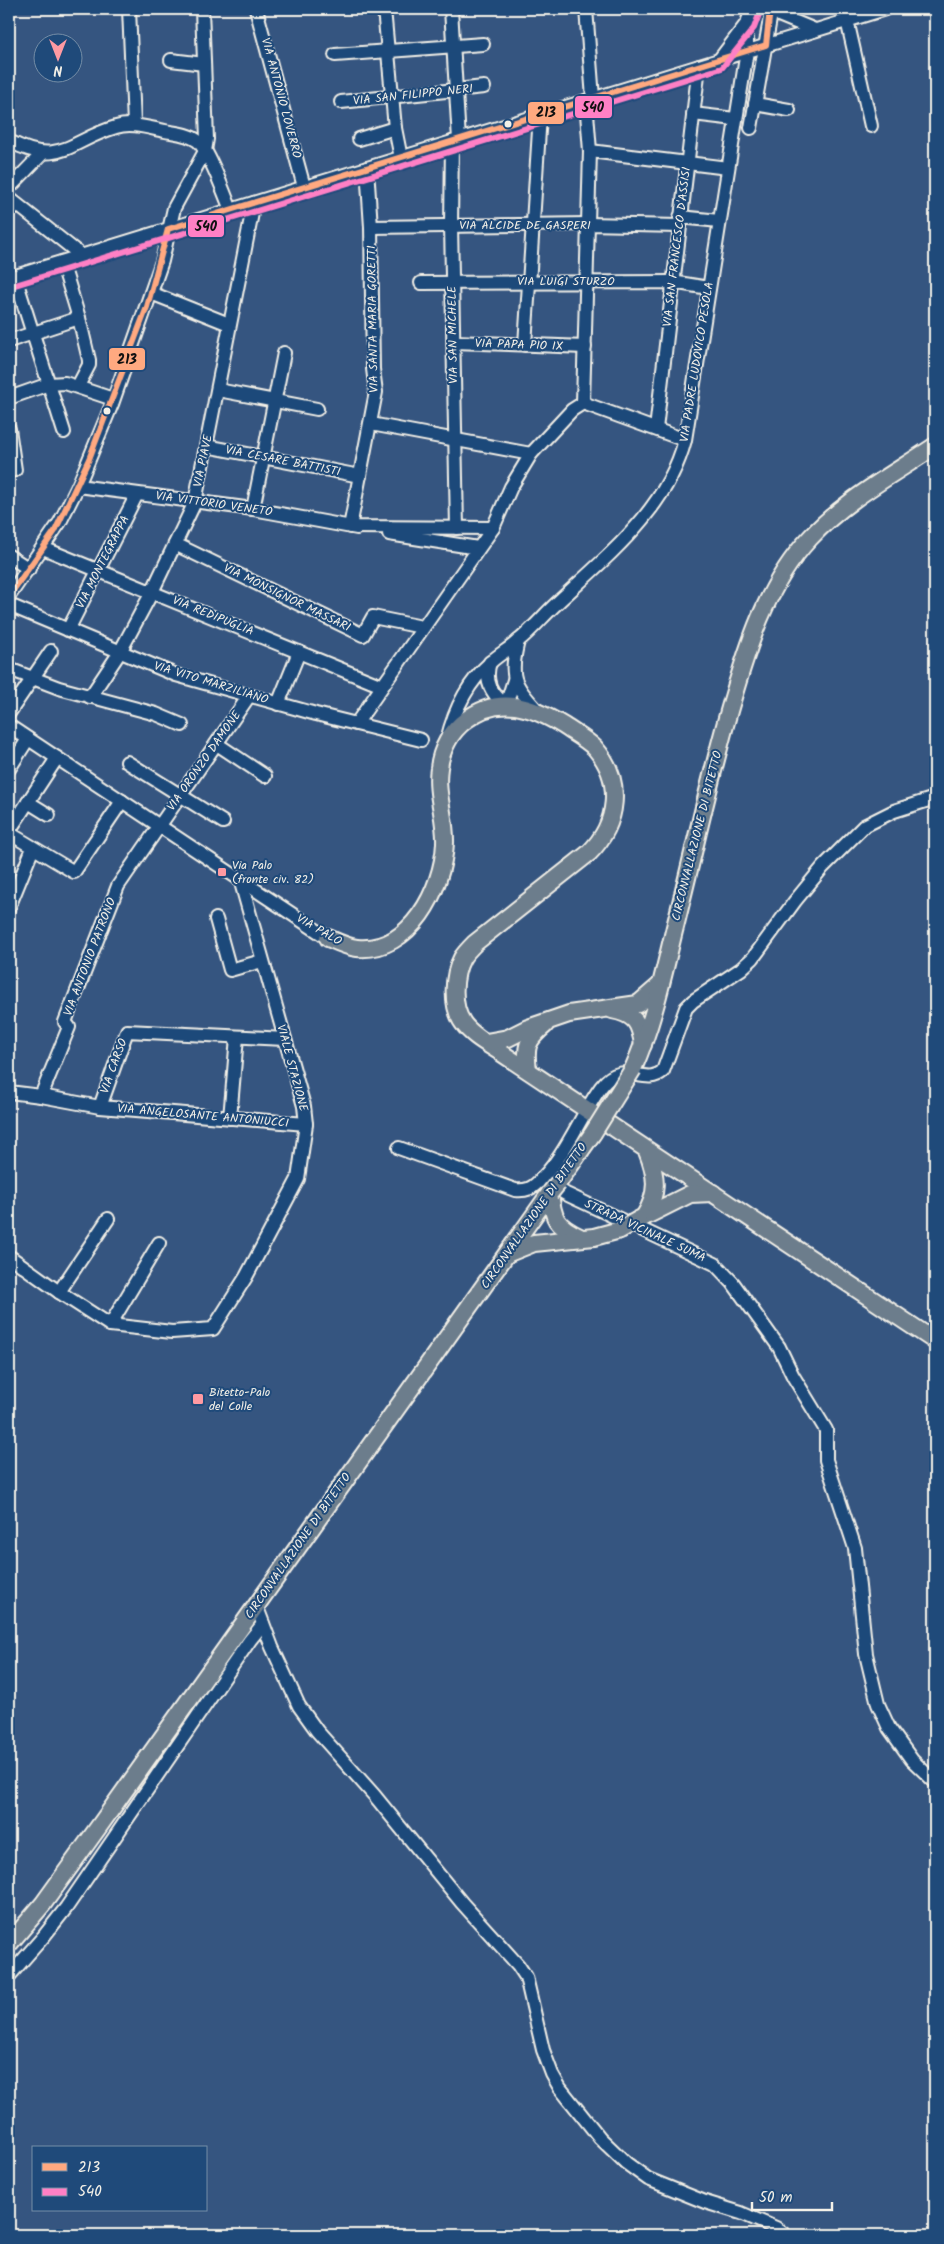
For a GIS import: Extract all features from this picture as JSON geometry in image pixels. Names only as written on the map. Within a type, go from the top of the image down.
[{"type":"main road","name":"CIRCONVALLAZIONE DI BITETTO","points":[[9,1944],[43,1904],[507,1254],[593,1133],[633,1069],[643,1045],[661,983],[722,735],[752,637],[770,596],[788,566],[810,538],[839,511],[871,486],[935,446]]},
{"type":"main road","name":"VIA PALO","points":[[328,938],[356,948],[373,948],[389,942],[404,933],[427,904],[438,882],[443,862],[445,842],[438,768],[446,745],[467,718],[485,709],[506,705],[537,710]]},
{"type":"main road","points":[[537,710],[594,747],[608,769],[615,795],[612,819],[599,842],[474,943],[462,956],[456,977],[458,1011],[462,1022],[470,1031],[486,1042],[505,1046],[528,1040],[550,1020]]},
{"type":"main road","points":[[505,1046],[550,1020],[575,1013],[610,1010],[638,1004],[661,983]]},
{"type":"main road","points":[[610,1010],[630,1015],[641,1030],[643,1045]]},
{"type":"main road","points":[[528,1040],[528,1070]]},
{"type":"main road","points":[[505,1046],[528,1070],[648,1150],[691,1186],[712,1194],[935,1341]]},
{"type":"main road","points":[[645,1214],[656,1180],[648,1150]]},
{"type":"main road","points":[[507,1254],[534,1243],[594,1237],[620,1230],[691,1186]]},
{"type":"main road","points":[[554,1188],[556,1220],[561,1226],[580,1237]]},
{"type":"street","points":[[129,9],[134,124]]},
{"type":"street","points":[[9,596],[60,522],[78,486],[113,399],[151,293],[162,261],[174,208],[205,151],[208,139],[202,9]]},
{"type":"street","name":"VIA ANTONIO LOVERRO","points":[[256,9],[304,188]]},
{"type":"street","points":[[384,9],[395,128],[401,158]]},
{"type":"street","name":"VIA SAN MICHELE","points":[[451,9],[456,92],[456,141],[451,225],[457,528]]},
{"type":"street","points":[[583,403],[590,151],[586,9]]},
{"type":"street","points":[[719,60],[747,24],[752,9]]},
{"type":"street","points":[[751,128],[766,45],[770,9]]},
{"type":"street","points":[[775,9],[781,16],[815,30]]},
{"type":"street","points":[[64,432],[34,334],[12,278],[885,9]]},
{"type":"street","points":[[847,20],[871,126]]},
{"type":"street","name":"VIA PADRE LUDOVICO PESOLA","points":[[446,745],[452,719],[472,683],[490,662],[518,642],[648,515],[676,467],[685,440],[747,51],[747,24]]},
{"type":"street","points":[[335,54],[482,44]]},
{"type":"street","points":[[171,60],[204,64]]},
{"type":"street","name":"VIA SAN FRANCESCO D'ASSISI","points":[[656,429],[699,66]]},
{"type":"street","name":"VIA SAN FILIPPO NERI","points":[[341,102],[456,92],[484,87]]},
{"type":"street","points":[[755,104],[789,110]]},
{"type":"street","points":[[693,114],[735,119]]},
{"type":"street","points":[[525,345],[540,115]]},
{"type":"street","points":[[9,141],[24,149],[42,154],[54,153],[117,126],[134,124],[185,135],[198,141],[205,151],[231,210]]},
{"type":"street","points":[[359,139],[395,128]]},
{"type":"street","points":[[590,151],[728,168]]},
{"type":"street","points":[[9,188],[42,154]]},
{"type":"street","name":"VIA SANTA MARIA GORETTI","points":[[350,527],[376,392],[373,369],[372,227],[367,168]]},
{"type":"street","points":[[9,198],[82,256]]},
{"type":"street","name":"VIA PIAVE","points":[[90,697],[120,652],[152,592],[195,502],[254,203]]},
{"type":"street","name":"VIA ALCIDE DE GASPERI","points":[[372,227],[720,221]]},
{"type":"street","points":[[62,262],[80,318],[89,365],[78,386]]},
{"type":"street","name":"VIA LUIGI STURZO","points":[[422,283],[529,281],[672,282],[709,288]]},
{"type":"street","points":[[151,293],[229,324]]},
{"type":"street","points":[[9,341],[80,318]]},
{"type":"street","name":"VIA PAPA PIO IX","points":[[454,342],[585,347]]},
{"type":"street","points":[[253,509],[284,353]]},
{"type":"street","points":[[9,398],[49,384],[65,383],[113,399]]},
{"type":"street","points":[[218,390],[317,409]]},
{"type":"street","points":[[583,403],[685,440]]},
{"type":"street","points":[[356,724],[493,528],[511,487],[531,454],[572,410],[583,403]]},
{"type":"street","points":[[371,424],[531,454]]},
{"type":"street","points":[[9,429],[15,470],[9,471]]},
{"type":"street","name":"VIA CESARE BATTISTI","points":[[206,446],[360,476]]},
{"type":"street","name":"VIA VITTORIO VENETO","points":[[78,486],[253,509],[478,548]]},
{"type":"street","name":"VIA MONTEGRAPPA","points":[[68,630],[137,494]]},
{"type":"street","name":"VIA VITTORIO VENETO","points":[[350,527],[493,528]]},
{"type":"street","name":"VIA MONSIGNOR MASSARI","points":[[175,544],[363,635],[373,617],[422,627]]},
{"type":"street","name":"VIA REDIPUGLIA","points":[[43,548],[382,686]]},
{"type":"street","points":[[9,556],[29,569]]},
{"type":"street","name":"VIA VITO MARZILIANO","points":[[9,605],[176,675],[278,704],[421,740]]},
{"type":"street","points":[[490,662],[488,684],[494,696],[506,705],[514,680],[518,642]]},
{"type":"street","points":[[9,713],[51,651]]},
{"type":"street","points":[[278,704],[299,652]]},
{"type":"street","points":[[9,669],[90,697],[156,714],[182,725]]},
{"type":"street","points":[[514,680],[537,710]]},
{"type":"street","name":"VIA ORONZO DAMONE","points":[[158,825],[217,744],[249,696]]},
{"type":"street","name":"VIA PALO","points":[[9,726],[328,938]]},
{"type":"street","points":[[9,769],[28,739]]},
{"type":"street","points":[[217,744],[265,776]]},
{"type":"street","points":[[57,758],[9,832],[33,848],[74,872],[122,801]]},
{"type":"street","points":[[127,762],[223,822]]},
{"type":"street","points":[[399,1148],[515,1190],[524,1191],[530,1188],[540,1179],[588,1110],[600,1088],[611,1076],[621,1072],[650,1076],[658,1075],[663,1071],[686,1008],[693,1001],[741,969],[753,958],[795,901],[824,866],[864,826],[894,811],[935,798]]},
{"type":"street","points":[[28,802],[49,815]]},
{"type":"street","name":"VIA ANTONIO PATRONO","points":[[42,1096],[69,1027],[65,1022],[104,918],[118,886],[158,825]]},
{"type":"street","points":[[9,907],[33,848]]},
{"type":"street","name":"VIALE STAZIONE","points":[[110,1325],[172,1332],[213,1329],[246,1278],[298,1179],[306,1124],[304,1106],[240,879]]},
{"type":"street","points":[[216,920],[230,970],[262,961]]},
{"type":"street","name":"VIA CARSO","points":[[9,1092],[100,1107],[127,1031],[285,1039]]},
{"type":"street","points":[[230,1118],[237,1037]]},
{"type":"street","name":"VIA ANGELOSANTE ANTONIUCCI","points":[[100,1107],[306,1124]]},
{"type":"street","name":"STRADA VICINALE SUMA","points":[[540,1179],[566,1194],[715,1264],[733,1283],[779,1347],[793,1376],[826,1430],[826,1460],[855,1548],[866,1654],[878,1704],[889,1728],[912,1760],[935,1782]]},
{"type":"street","points":[[59,1292],[108,1219]]},
{"type":"street","points":[[9,1256],[59,1292],[110,1325],[159,1243]]},
{"type":"street","points":[[256,1605],[299,1706],[316,1731],[374,1795],[462,1903],[518,1965],[526,1977],[542,2050],[552,2074],[560,2088],[600,2138],[626,2163],[648,2179],[697,2199],[741,2213],[776,2228],[785,2235]]},
{"type":"street","points":[[9,1976],[66,1908],[263,1624]]},
{"type":"transit line","name":"213","points":[[9,596],[55,531],[89,459],[147,307],[168,229],[766,45],[770,9]]},
{"type":"transit line","name":"540","points":[[12,286],[722,68],[754,28],[760,12]]},
{"type":"place","name":"Via Palo (fronte civ. 82)","points":[[222,872]]},
{"type":"place","name":"Bitetto-Palo del Colle","points":[[198,1399]]}]
